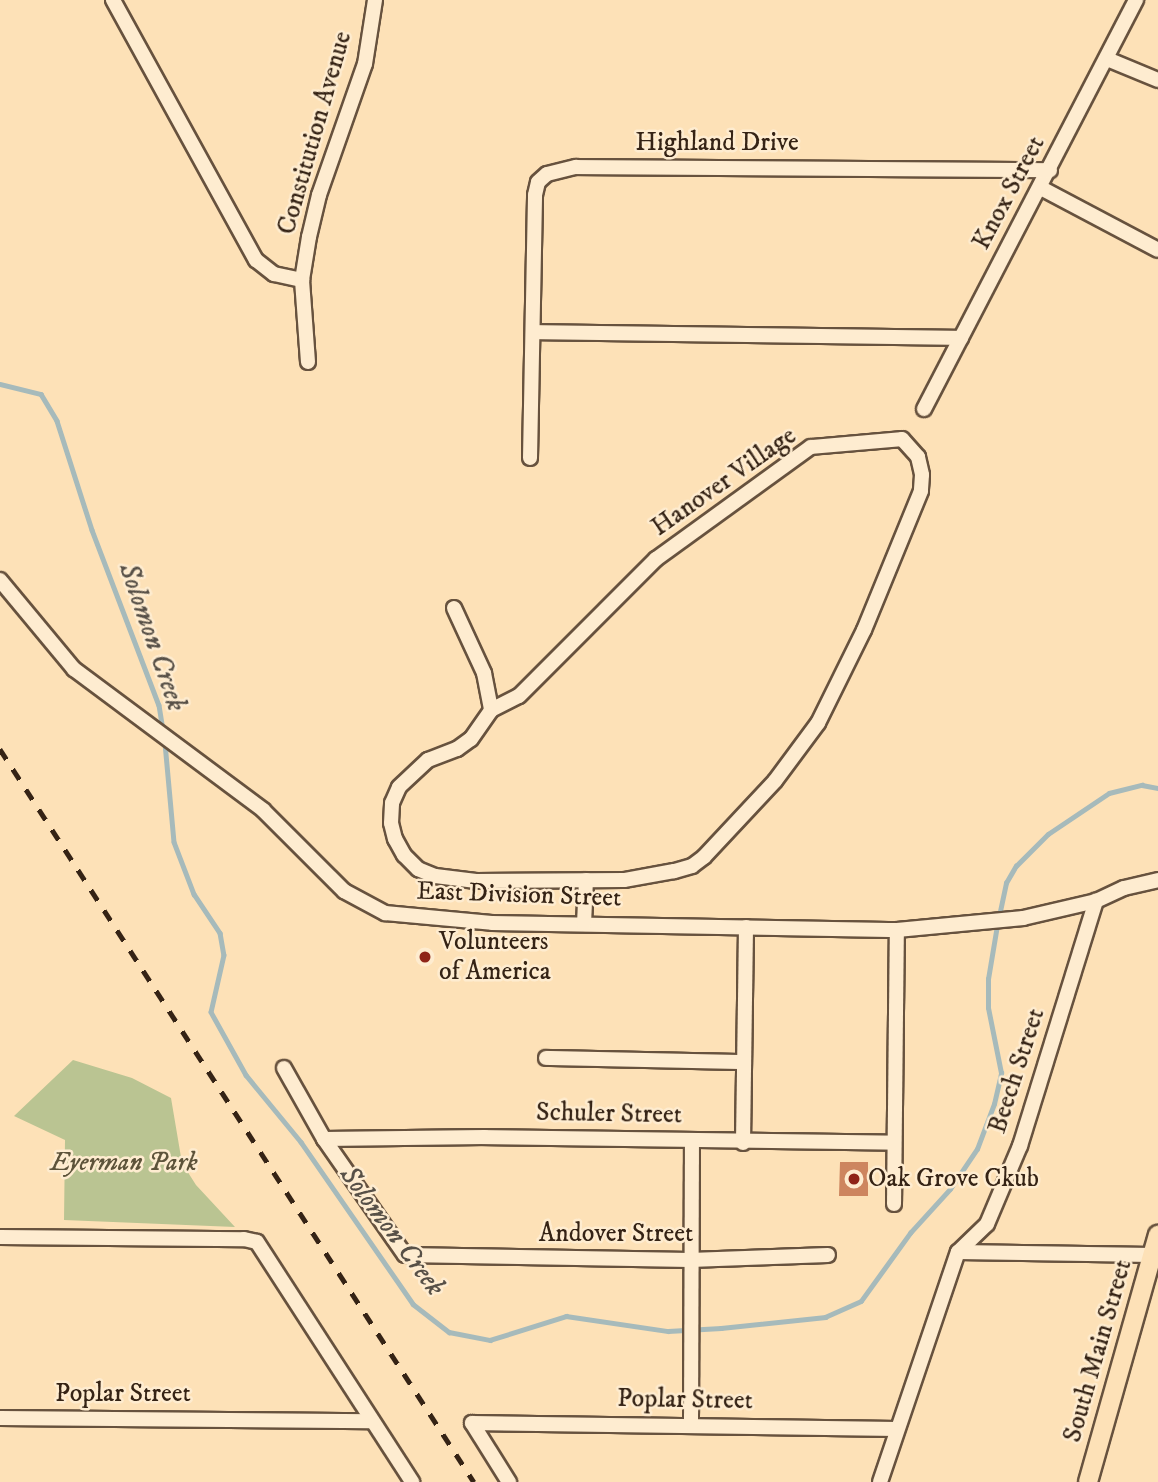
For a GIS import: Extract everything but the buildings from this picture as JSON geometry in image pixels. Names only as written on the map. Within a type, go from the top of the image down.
[{"type":"main road","name":"South Main Street","points":[[1088,1482],[1158,1235]]},
{"type":"street","points":[[113,0],[257,260],[274,274],[302,280]]},
{"type":"street","name":"Constitution Avenue","points":[[308,362],[302,280],[319,195],[365,64],[375,0]]},
{"type":"street","name":"Knox Street","points":[[924,409],[1108,59],[1136,0]]},
{"type":"street","points":[[1108,59],[1158,80]]},
{"type":"street","name":"Highland Drive","points":[[530,458],[535,195],[538,182],[558,169],[1050,170]]},
{"type":"street","points":[[1041,188],[1158,250]]},
{"type":"street","points":[[533,332],[961,338]]},
{"type":"street","name":"Hanover Village","points":[[902,439],[918,457],[922,475],[921,491],[864,630],[818,723],[775,781],[722,839],[692,866],[645,877],[586,880],[476,881],[435,876],[418,869],[404,855],[395,839],[391,823],[392,803],[399,787],[428,760],[457,749],[471,739],[491,710],[519,696],[656,559],[811,447],[902,439]]},
{"type":"street","name":"East Division Street","points":[[0,580],[74,669],[263,810],[344,891],[385,913],[492,923],[897,930],[1023,918],[1096,901],[1124,888],[1158,880]]},
{"type":"street","points":[[454,608],[484,673],[491,710]]},
{"type":"street","points":[[584,924],[586,880]]},
{"type":"street","name":"Beech Street","points":[[880,1482],[958,1252],[987,1224],[1020,1146],[1096,901]]},
{"type":"street","points":[[743,1143],[746,927]]},
{"type":"street","points":[[894,1204],[897,930]]},
{"type":"street","points":[[546,1058],[744,1062]]},
{"type":"street","points":[[284,1068],[324,1139]]},
{"type":"street","name":"Schuler Street","points":[[324,1139],[893,1143]]},
{"type":"street","name":"Andover Street","points":[[324,1139],[405,1255],[690,1260],[828,1255]]},
{"type":"street","points":[[691,1424],[692,1140]]},
{"type":"street","points":[[0,1237],[244,1239],[257,1242],[412,1482]]},
{"type":"street","points":[[958,1252],[1152,1255]]},
{"type":"street","name":"Poplar Street","points":[[0,1418],[372,1421]]},
{"type":"street","name":"Poplar Street","points":[[509,1482],[472,1423],[897,1429]]},
{"type":"green space","name":"Eyerman Park","points":[[73,1060],[132,1078],[171,1098],[182,1163],[196,1185],[235,1227],[64,1220],[65,1140],[14,1116]]},
{"type":"waterway","name":"Solomon Creek","points":[[0,384],[41,394],[57,421],[92,530],[159,705],[163,731]]},
{"type":"waterway","name":"Solomon Creek","points":[[165,743],[174,842],[194,894],[220,933],[224,955],[211,1012],[246,1075],[301,1142],[413,1304],[449,1332],[490,1340],[566,1316],[668,1331],[721,1328],[825,1317],[861,1301],[910,1233],[950,1189],[977,1149],[994,1104],[1001,1073],[988,1008],[988,979],[997,925]]},
{"type":"waterway","name":"Solomon Creek","points":[[999,916],[1006,883],[1016,866],[1048,834],[1109,793],[1142,785],[1158,788]]},
{"type":"railway","points":[[0,749],[474,1482]]},
{"type":"place","name":"Volunteers of America","points":[[425,957]]},
{"type":"place","name":"Oak Grove Ckub","points":[[854,1179]]}]
